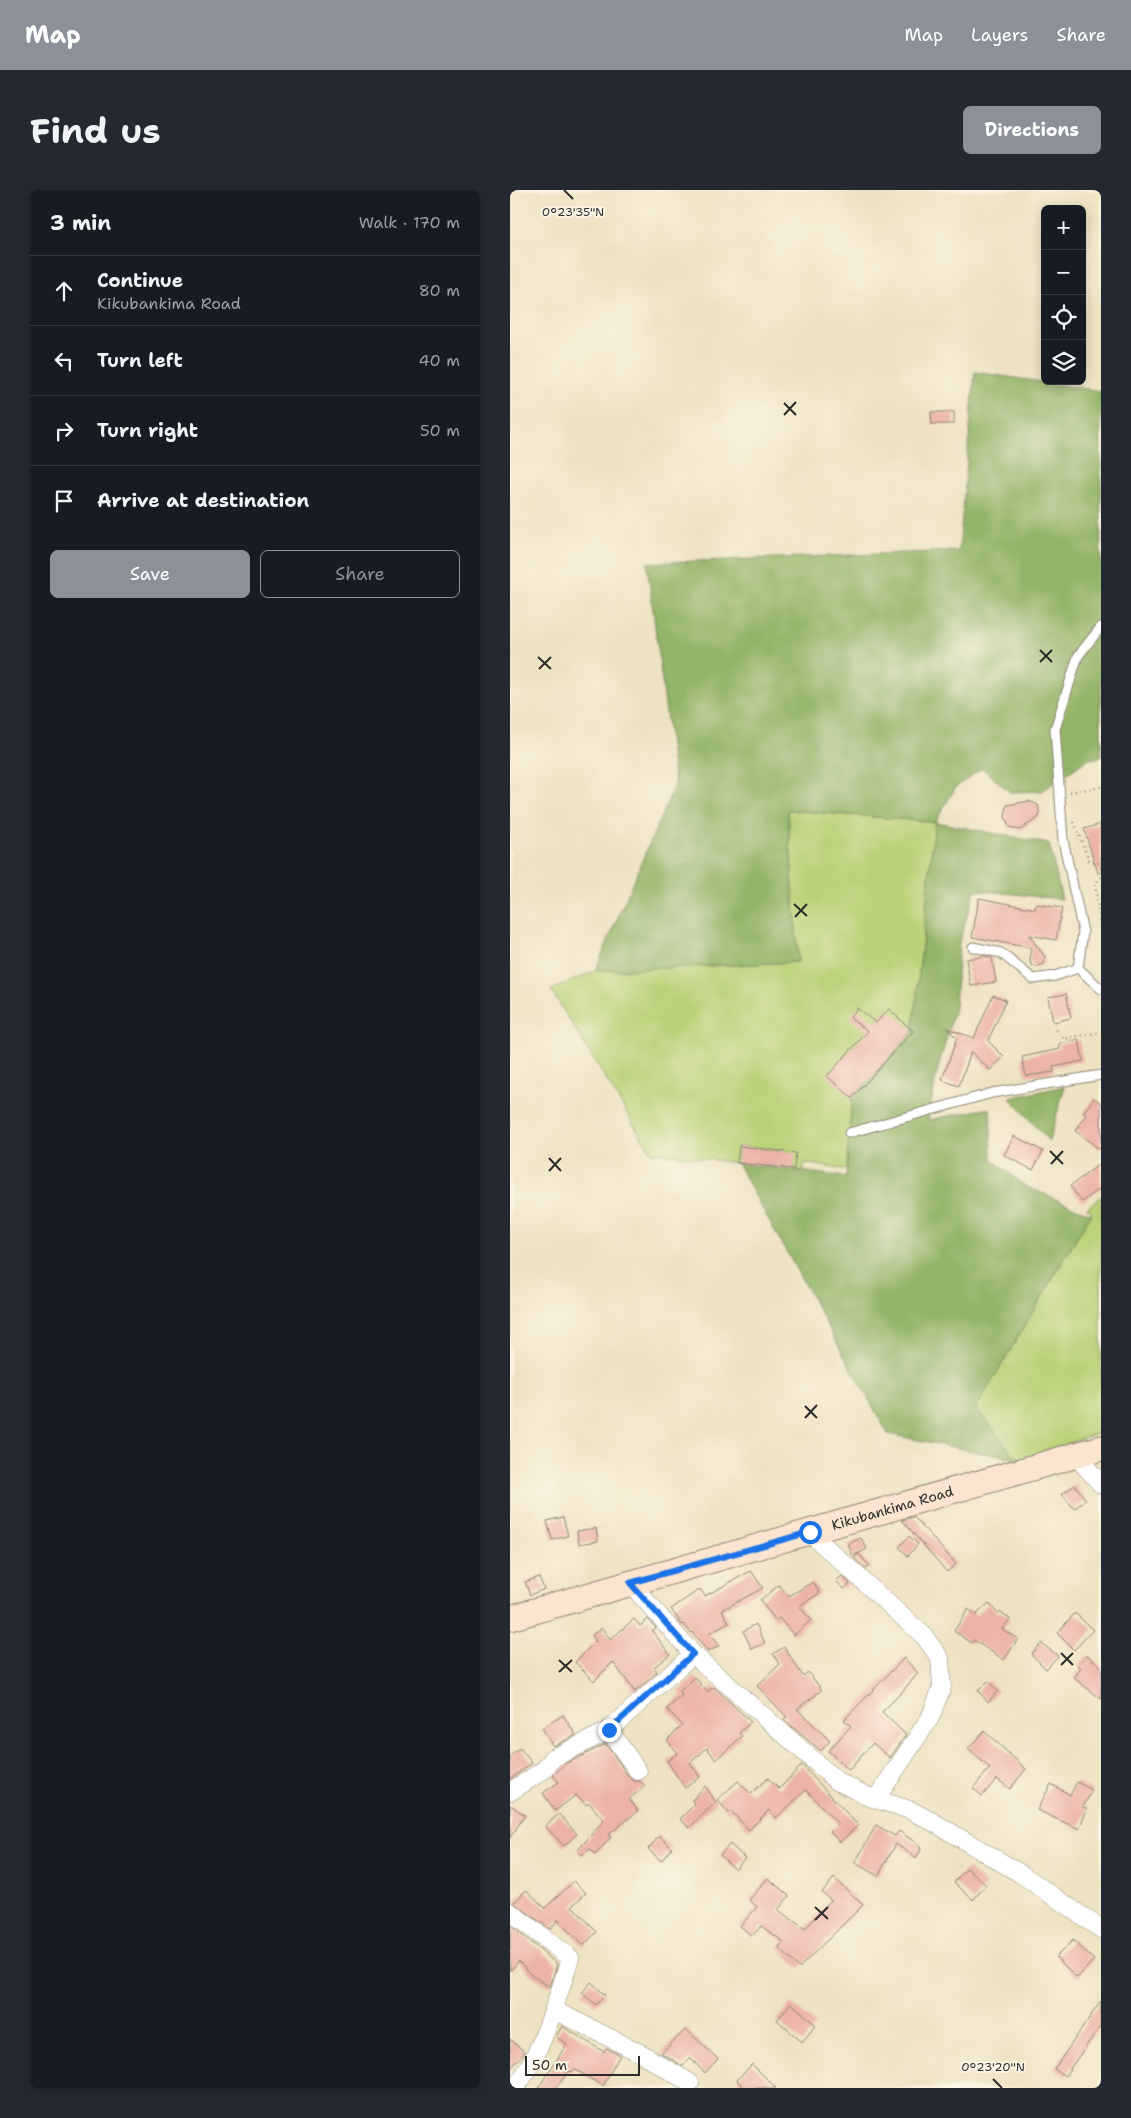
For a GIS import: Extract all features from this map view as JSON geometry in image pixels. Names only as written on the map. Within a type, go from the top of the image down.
[{"type":"street","name":"Kikubankima Road","points":[[510,1618],[1101,1448]]},
{"type":"street","points":[[1076,1456],[1101,1484]]},
{"type":"street","points":[[810,1532],[924,1636],[940,1658],[942,1687],[930,1718],[876,1799]]},
{"type":"street","points":[[630,1583],[693,1654],[837,1781],[876,1799],[910,1810],[933,1822],[1021,1874],[1101,1929]]},
{"type":"street","points":[[510,1792],[545,1769],[553,1758],[609,1730],[693,1654]]},
{"type":"street","points":[[609,1730],[638,1771]]},
{"type":"street","points":[[510,1912],[570,1958],[554,2010],[524,2078],[515,2088]]},
{"type":"street","points":[[554,2010],[642,2054],[690,2083]]},
{"type":"lane","points":[[1078,968],[1083,932],[1063,840],[1055,730],[1078,656],[1101,627]]},
{"type":"lane","points":[[973,947],[1000,954],[1033,978],[1055,976],[1078,968]]},
{"type":"lane","points":[[1078,968],[1101,990]]},
{"type":"lane","points":[[850,1133],[992,1092],[1101,1075]]},
{"type":"path","points":[[1059,799],[1101,787]]},
{"type":"path","points":[[1059,799],[1068,805],[1088,860],[1101,864]]},
{"type":"path","points":[[1101,877],[1095,884],[1101,930]]},
{"type":"path","points":[[1055,1025],[1064,1039],[1101,1032]]},
{"type":"green space","points":[[975,372],[1041,382],[1041,385],[1061,385],[1101,391],[1101,757],[1088,759],[1042,791],[1010,792],[982,768],[956,787],[935,822],[788,810],[798,962],[595,971],[675,784],[647,563],[959,551]]},
{"type":"green space","points":[[788,810],[935,822],[913,1031],[888,1009],[828,1076],[852,1098],[847,1170],[805,1163],[803,1171],[794,1169],[795,1153],[739,1146],[737,1163],[651,1152],[551,990],[595,971],[798,962]]},
{"type":"green space","points":[[935,822],[1049,844],[1062,899],[975,890],[959,941],[955,1008],[937,1072],[928,1120],[990,1108],[992,1159],[1025,1186],[1091,1214],[976,1408],[1018,1460],[888,1434],[737,1163],[846,1177],[852,1098],[913,1031]]},
{"type":"green space","points":[[1065,1086],[1049,1141],[1010,1098]]},
{"type":"green space","points":[[1101,1196],[1101,1432],[1018,1460],[976,1408],[1091,1214],[1092,1211],[1087,1208]]},
{"type":"building","points":[[931,412],[954,412],[954,424],[932,424]]},
{"type":"building","points":[[1029,801],[1038,805],[1039,817],[1020,830],[1009,827],[1005,817],[1007,805]]},
{"type":"building","points":[[1101,824],[1101,873],[1098,873],[1084,829]]},
{"type":"building","points":[[979,898],[1035,909],[1036,904],[1062,908],[1056,940],[1029,935],[1045,957],[1044,964],[1036,967],[1032,965],[1030,961],[1031,948],[972,937]]},
{"type":"building","points":[[985,956],[992,958],[996,982],[971,986],[966,959]]},
{"type":"building","points":[[1066,994],[1071,1018],[1053,1022],[1048,997]]},
{"type":"building","points":[[993,995],[1006,1000],[988,1041],[1004,1057],[990,1070],[971,1052],[959,1086],[942,1080],[957,1038],[946,1028],[974,1038]]},
{"type":"building","points":[[857,1008],[876,1023],[889,1009],[913,1031],[852,1098],[827,1076],[868,1031],[850,1018]]},
{"type":"building","points":[[1079,1040],[1083,1061],[1053,1067],[1054,1072],[1026,1076],[1022,1057],[1060,1049],[1059,1044]]},
{"type":"building","points":[[1094,1098],[1101,1103],[1101,1150],[1075,1131],[1087,1115],[1083,1113]]},
{"type":"building","points":[[1014,1136],[1043,1151],[1033,1170],[1004,1155]]},
{"type":"building","points":[[739,1146],[796,1153],[794,1169],[737,1163]]},
{"type":"building","points":[[1101,1163],[1101,1188],[1082,1202],[1070,1186]]},
{"type":"building","points":[[1075,1485],[1086,1500],[1074,1509],[1062,1494]]},
{"type":"building","points":[[563,1517],[568,1536],[552,1540],[547,1521]]},
{"type":"building","points":[[914,1517],[956,1564],[947,1572],[902,1520]]},
{"type":"building","points":[[596,1528],[598,1541],[579,1544],[577,1531]]},
{"type":"building","points":[[909,1536],[918,1544],[908,1556],[899,1547]]},
{"type":"building","points":[[861,1538],[867,1549],[853,1556],[848,1544]]},
{"type":"building","points":[[859,1554],[870,1566],[866,1569],[854,1558]]},
{"type":"building","points":[[751,1571],[763,1588],[722,1610],[729,1623],[709,1634],[719,1646],[708,1652],[692,1632],[684,1624],[682,1625],[671,1609],[700,1589],[705,1596]]},
{"type":"building","points":[[842,1576],[850,1584],[844,1589],[836,1581]]},
{"type":"building","points":[[539,1577],[544,1589],[530,1595],[525,1582]]},
{"type":"building","points":[[813,1582],[820,1593],[799,1606],[811,1620],[794,1635],[779,1618],[776,1621],[760,1600],[779,1585],[789,1596]]},
{"type":"building","points":[[989,1603],[998,1614],[1000,1611],[1010,1619],[1002,1629],[1018,1639],[1004,1660],[974,1640],[972,1643],[954,1631],[968,1609],[976,1615]]},
{"type":"building","points":[[1075,1613],[1093,1630],[1074,1650],[1057,1633]]},
{"type":"building","points":[[634,1619],[640,1626],[648,1619],[656,1628],[652,1631],[670,1654],[654,1667],[657,1672],[635,1692],[613,1662],[594,1681],[575,1662],[596,1641],[592,1635],[602,1628],[610,1640]]},
{"type":"building","points":[[756,1624],[765,1643],[752,1649],[743,1631]]},
{"type":"building","points":[[1041,1643],[1058,1656],[1046,1669],[1031,1654]]},
{"type":"building","points":[[784,1647],[803,1676],[808,1672],[822,1690],[797,1709],[830,1741],[821,1751],[785,1721],[784,1719],[787,1717],[757,1686],[780,1664],[773,1654]]},
{"type":"building","points":[[1087,1655],[1101,1666],[1101,1699],[1074,1678],[1081,1668],[1078,1665]]},
{"type":"building","points":[[904,1658],[918,1673],[882,1712],[906,1735],[890,1758],[873,1743],[849,1770],[828,1751],[851,1726],[844,1720]]},
{"type":"building","points":[[695,1677],[707,1692],[714,1687],[751,1722],[739,1733],[742,1736],[716,1760],[707,1748],[690,1763],[700,1777],[685,1788],[667,1761],[678,1753],[667,1740],[682,1725],[667,1709],[682,1695],[679,1692]]},
{"type":"building","points":[[988,1681],[998,1691],[988,1702],[978,1691]]},
{"type":"building","points":[[563,1715],[576,1735],[553,1746],[542,1728]]},
{"type":"building","points":[[984,1731],[1026,1769],[1010,1789],[997,1779],[982,1796],[973,1788],[990,1768],[968,1749]]},
{"type":"building","points":[[606,1744],[629,1777],[634,1781],[640,1781],[645,1786],[629,1799],[638,1811],[608,1835],[611,1837],[596,1854],[590,1849],[582,1855],[577,1851],[604,1820],[589,1803],[587,1805],[576,1795],[555,1811],[543,1793],[559,1782],[553,1776],[565,1764]]},
{"type":"building","points":[[520,1748],[532,1763],[510,1779],[510,1756]]},
{"type":"building","points":[[802,1765],[858,1825],[840,1842],[830,1832],[838,1824],[806,1790],[776,1818],[769,1810],[749,1830],[731,1811],[729,1813],[717,1800],[738,1781],[751,1794],[768,1778],[779,1789]]},
{"type":"building","points":[[1077,1782],[1092,1790],[1083,1807],[1087,1809],[1079,1829],[1037,1810],[1051,1784],[1070,1795]]},
{"type":"building","points":[[705,1786],[716,1802],[689,1828],[680,1819],[695,1804],[692,1800]]},
{"type":"building","points":[[510,1805],[525,1815],[510,1838]]},
{"type":"building","points":[[559,1814],[577,1834],[564,1846],[545,1826]]},
{"type":"building","points":[[876,1825],[895,1836],[899,1831],[919,1845],[921,1850],[916,1858],[896,1844],[878,1876],[855,1863]]},
{"type":"building","points":[[659,1836],[672,1848],[661,1861],[648,1849]]},
{"type":"building","points":[[730,1844],[745,1858],[735,1869],[720,1855]]},
{"type":"building","points":[[967,1868],[986,1885],[973,1900],[954,1882]]},
{"type":"building","points":[[768,1878],[789,1896],[778,1910],[805,1929],[831,1900],[822,1892],[834,1878],[863,1905],[799,1968],[778,1947],[784,1942],[761,1926],[752,1936],[740,1926],[757,1907],[749,1900]]},
{"type":"building","points":[[574,1881],[586,1893],[572,1906],[597,1932],[583,1946],[558,1920],[550,1929],[514,1903],[526,1890],[545,1908]]},
{"type":"building","points":[[510,1925],[557,1964],[550,1987],[530,1974],[519,1961],[510,1971]]},
{"type":"building","points":[[1073,1940],[1094,1960],[1077,1978],[1056,1957]]},
{"type":"building","points":[[591,1982],[605,1995],[596,2005],[582,1993]]},
{"type":"building","points":[[1101,2001],[1101,2025],[1065,2076],[1054,2069]]},
{"type":"building","points":[[791,2003],[816,2025],[802,2042],[777,2020]]},
{"type":"building","points":[[562,2026],[604,2052],[606,2048],[620,2055],[603,2086],[574,2069],[572,2072],[569,2071],[556,2088],[538,2088],[567,2044],[556,2037]]},
{"type":"building","points":[[686,2029],[718,2059],[705,2073],[690,2058],[683,2066],[661,2053]]},
{"type":"building","points":[[510,2039],[525,2052],[510,2069]]},
{"type":"building","points":[[752,2064],[776,2088],[745,2088],[737,2080]]},
{"type":"route","points":[[609,1730],[693,1654],[630,1583],[810,1532]]}]
